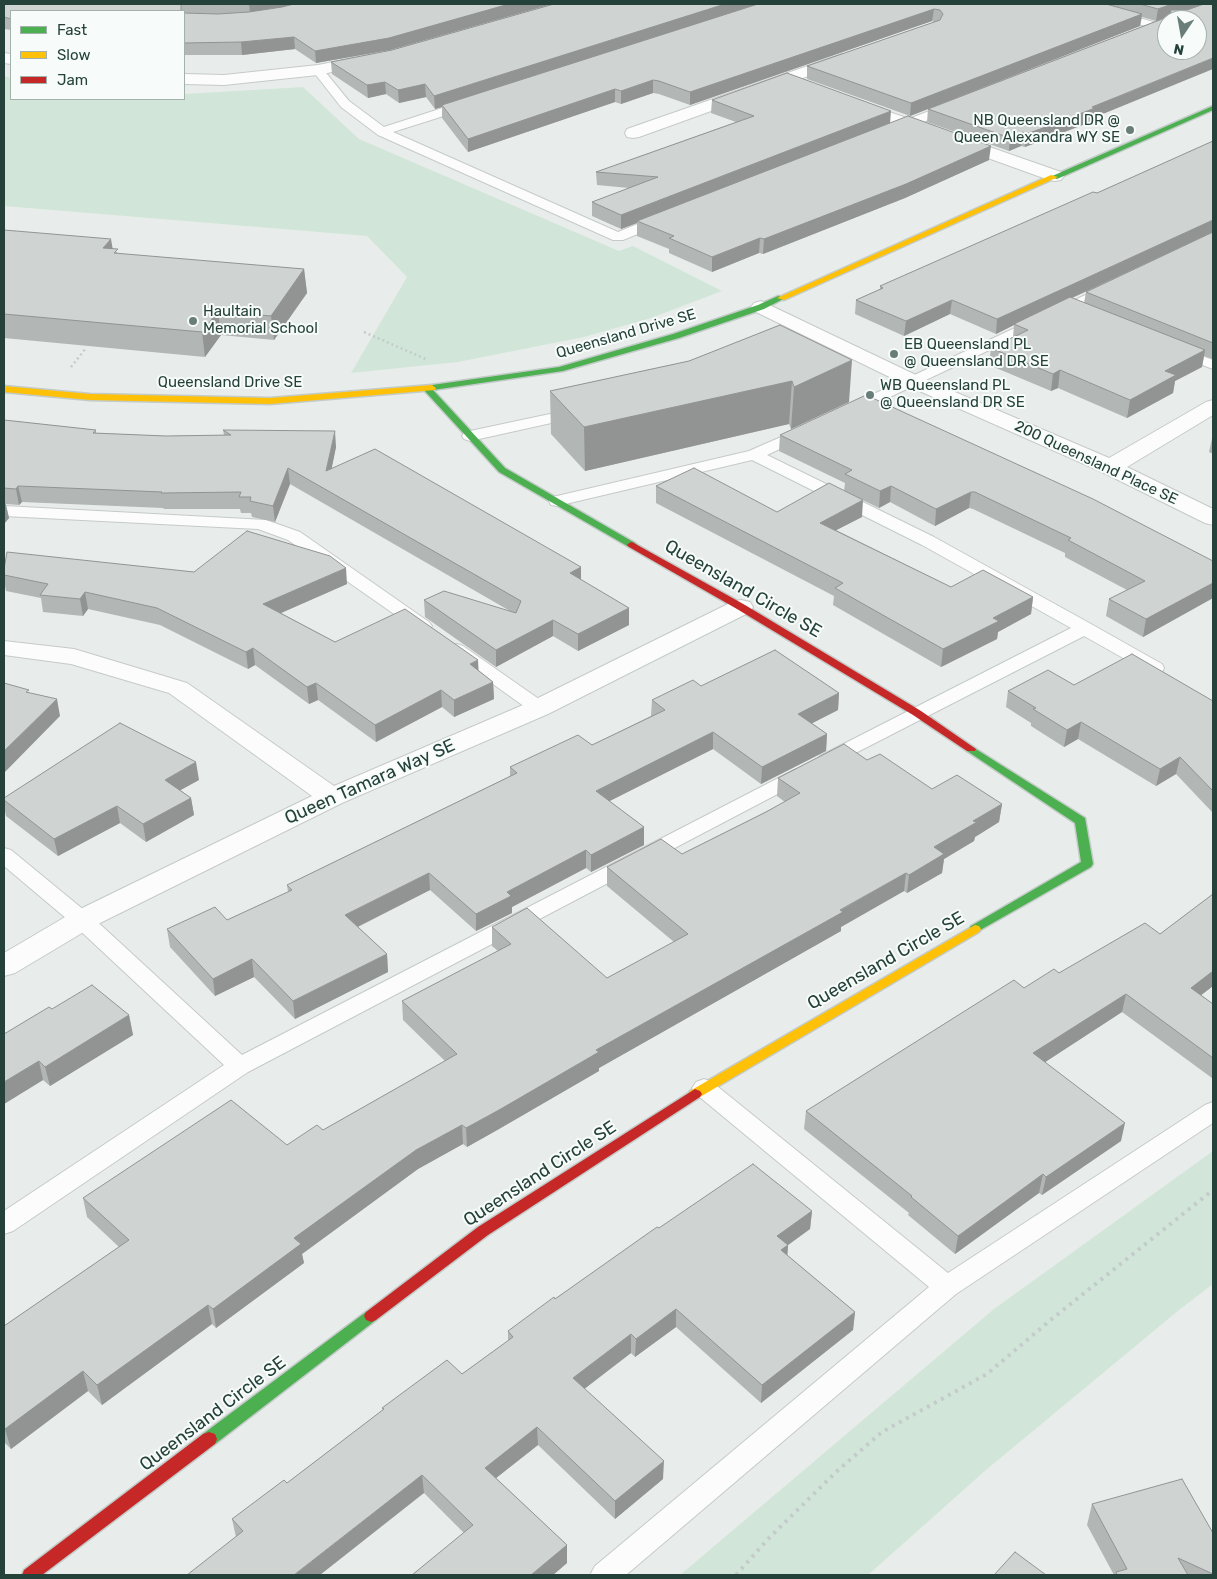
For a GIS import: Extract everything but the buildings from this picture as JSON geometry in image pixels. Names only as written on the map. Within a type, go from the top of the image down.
[{"type":"street","points":[[633,133],[860,53]]},
{"type":"street","points":[[185,79],[224,80],[318,70],[383,57]]},
{"type":"street","points":[[786,79],[805,86]]},
{"type":"street","points":[[842,100],[1055,176]]},
{"type":"street","name":"Queensland Drive SE","points":[[4,389],[90,397],[270,400],[427,390],[560,369],[676,336],[761,307],[1213,108]]},
{"type":"street","name":"200 Queensland Place SE","points":[[761,307],[811,338],[1110,467],[1213,518]]},
{"type":"street","name":"Queensland Circle SE","points":[[30,1575],[483,1231],[704,1088],[1087,864],[1081,821],[917,713],[741,607],[502,470],[427,390]]},
{"type":"street","points":[[1110,467],[1213,406]]},
{"type":"street","name":"Queen Tamara Way SE","points":[[4,966],[82,920],[332,797],[539,708],[741,607]]},
{"type":"street","points":[[4,648],[74,657],[178,688],[332,797]]},
{"type":"lane","points":[[1081,4],[1157,23]]},
{"type":"lane","points":[[1138,34],[1157,26]]},
{"type":"lane","points":[[318,70],[345,104],[382,132],[618,237],[672,216]]},
{"type":"lane","points":[[382,132],[476,101]]},
{"type":"lane","points":[[880,135],[962,102]]},
{"type":"lane","points":[[834,418],[1119,283]]},
{"type":"lane","points":[[1068,307],[1086,314]]},
{"type":"lane","points":[[1168,347],[1213,365]]},
{"type":"lane","points":[[470,436],[592,410]]},
{"type":"lane","points":[[557,502],[754,456],[816,426]]},
{"type":"lane","points":[[754,456],[928,541],[1171,677]]},
{"type":"lane","points":[[4,511],[260,524],[294,536],[539,708]]},
{"type":"lane","points":[[4,1224],[240,1066],[917,713],[1085,628]]},
{"type":"lane","points":[[4,855],[82,920],[240,1066]]},
{"type":"lane","points":[[704,1088],[947,1287]]},
{"type":"lane","points":[[605,1575],[947,1287],[1213,1111]]},
{"type":"path","points":[[66,373],[86,348]]},
{"type":"path","points":[[736,1575],[768,1539],[836,1472],[882,1432],[987,1374],[1052,1318],[1213,1190]]},
{"type":"green space","points":[[4,76],[10,78],[10,100],[185,100],[185,94],[303,87],[359,139],[619,251],[633,246],[722,291],[651,318],[584,337],[458,362],[351,373],[407,277],[367,236],[4,206]]},
{"type":"green space","points":[[1213,1151],[1213,1284],[986,1470],[868,1575],[680,1575],[994,1309]]},
{"type":"traffic: fast","points":[[1054,177],[1213,108]]},
{"type":"traffic: fast","points":[[432,388],[560,369],[676,336],[761,307],[781,298]]},
{"type":"traffic: fast","points":[[427,389],[502,470],[632,545]]},
{"type":"traffic: fast","points":[[971,749],[1081,821],[1087,864],[975,929]]},
{"type":"traffic: fast","points":[[209,1439],[371,1316]]},
{"type":"traffic: slow","points":[[781,298],[1054,177]]},
{"type":"traffic: slow","points":[[4,389],[90,397],[270,401],[432,388]]},
{"type":"traffic: slow","points":[[695,1094],[975,929]]},
{"type":"traffic: jam","points":[[632,545],[741,607],[917,713],[971,749]]},
{"type":"traffic: jam","points":[[371,1316],[483,1231],[695,1094]]},
{"type":"traffic: jam","points":[[30,1575],[209,1439]]},
{"type":"place","name":"NB Queensland DR @ Queen Alexandra WY SE","points":[[1130,130]]},
{"type":"place","name":"Haultain Memorial School","points":[[193,321]]},
{"type":"place","name":"EB Queensland PL @ Queensland DR SE","points":[[894,354]]},
{"type":"place","name":"WB Queensland PL @ Queensland DR SE","points":[[870,395]]}]
